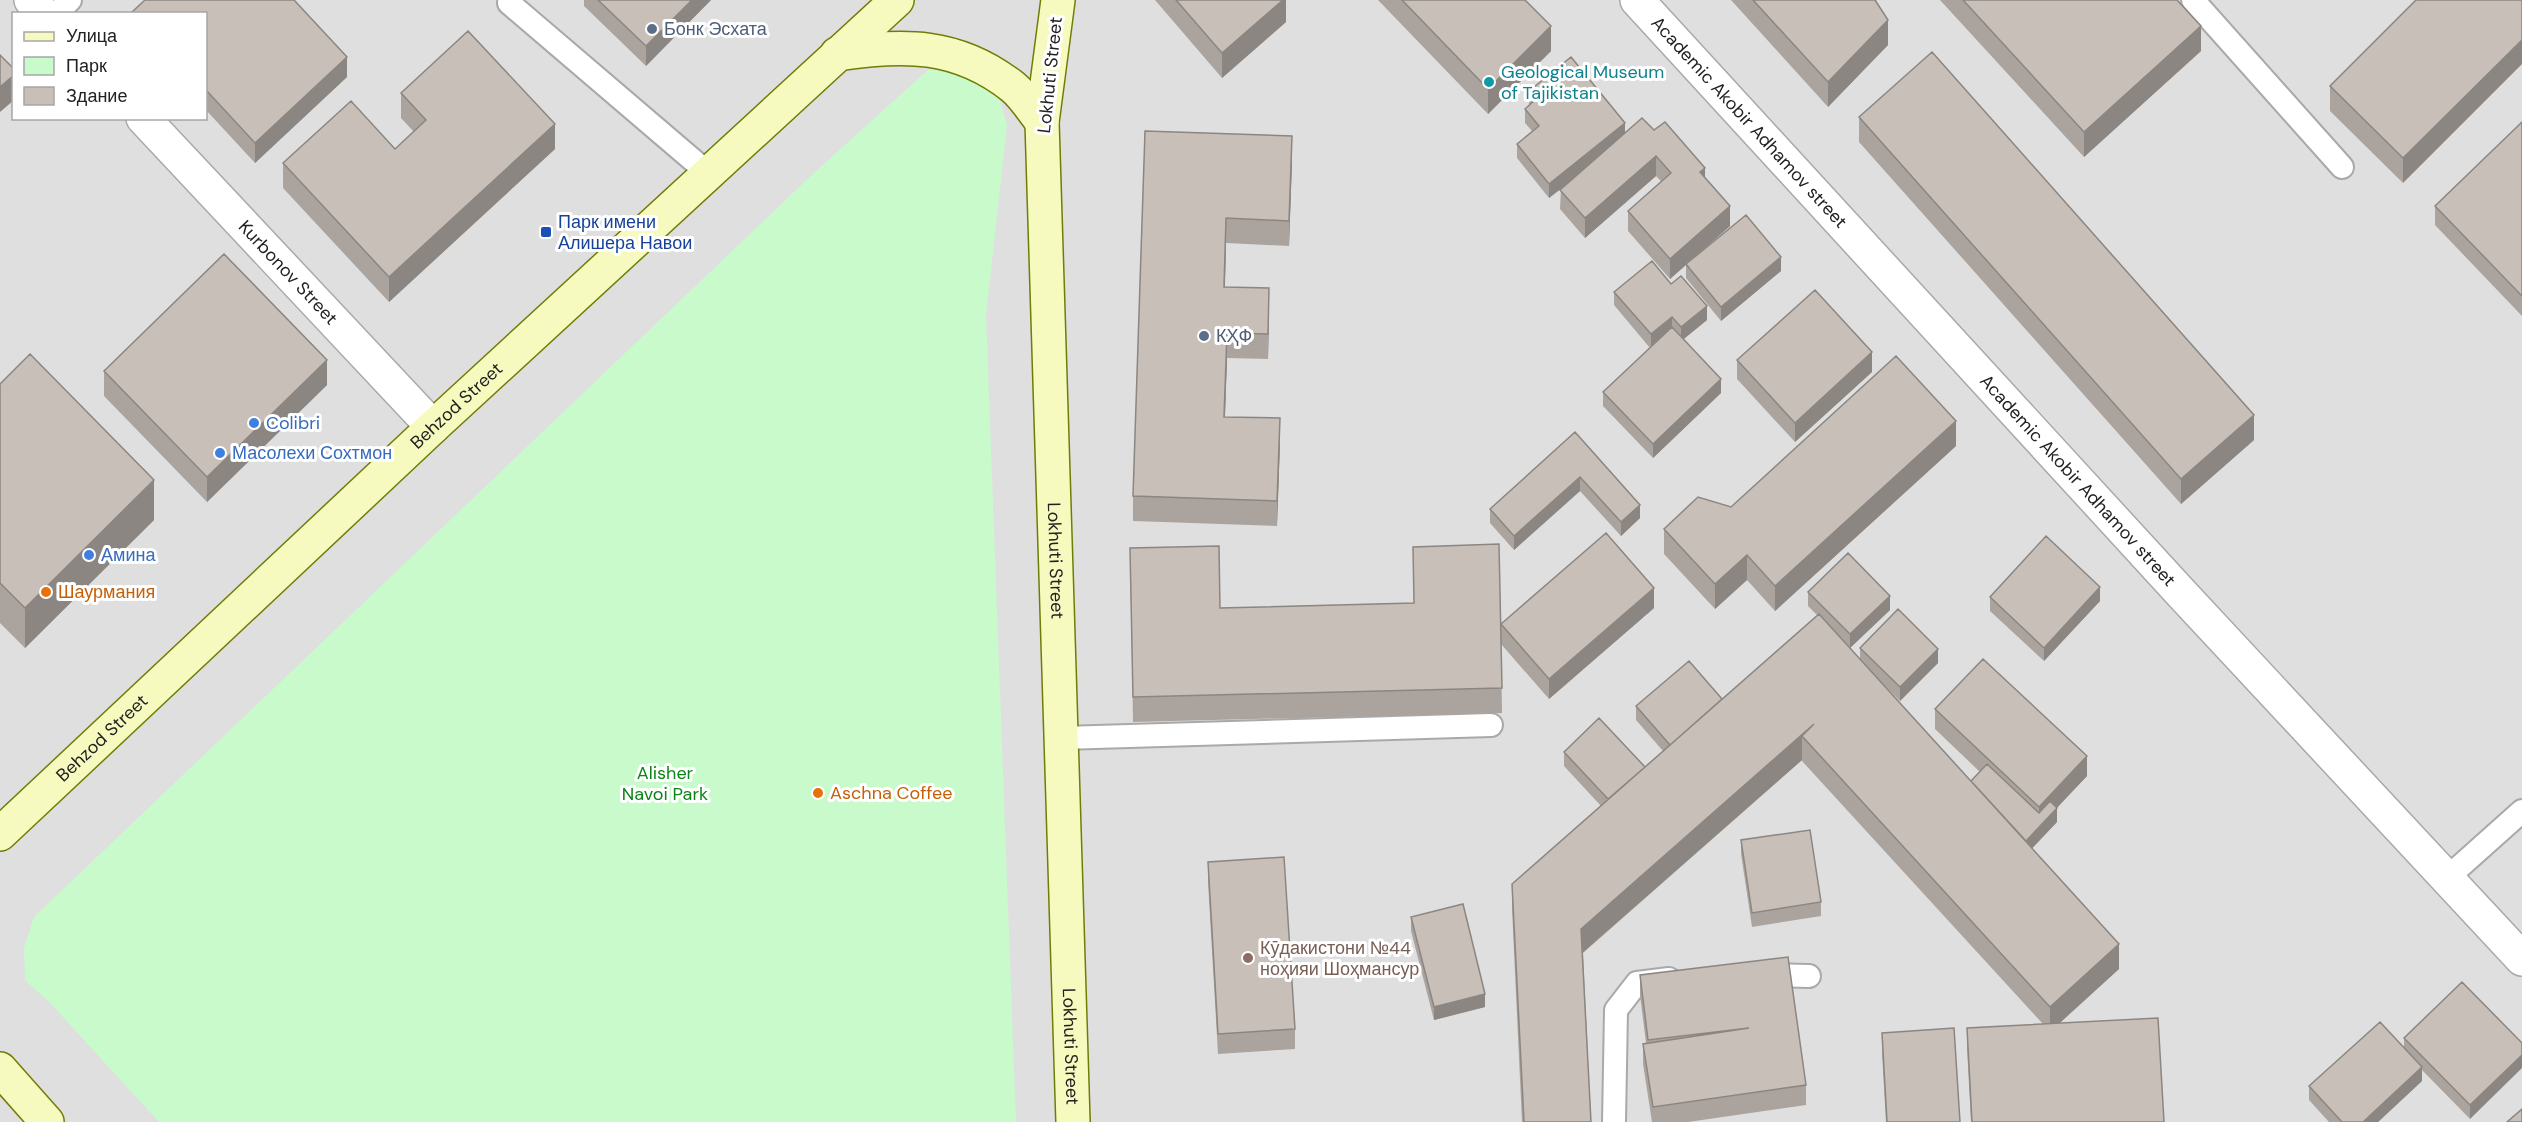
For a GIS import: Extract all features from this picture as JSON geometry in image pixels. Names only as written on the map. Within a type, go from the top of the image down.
[{"type":"street","points":[[31,0],[41,12]]},
{"type":"street","name":"Behzod Street","points":[[0,834],[433,427],[897,0]]},
{"type":"street","name":"Lokhuti Street","points":[[1058,0],[1042,123],[1074,1122]]},
{"type":"street","name":"Academic Akobir Adhamov street","points":[[1637,0],[2522,959]]},
{"type":"street","points":[[837,54],[874,48],[914,47],[946,51],[974,63],[1014,88],[1042,123]]},
{"type":"street","name":"Kurbonov Street","points":[[144,120],[433,427]]},
{"type":"street","points":[[0,1069],[47,1122]]},
{"type":"lane","points":[[58,12],[70,0]]},
{"type":"lane","points":[[2193,0],[2342,167]]},
{"type":"lane","points":[[508,1],[708,173]]},
{"type":"lane","points":[[1062,738],[1491,726]]},
{"type":"lane","points":[[2447,878],[2522,811]]},
{"type":"lane","points":[[1743,976],[1809,976]]},
{"type":"lane","points":[[1614,1122],[1616,1010],[1637,983],[1687,977]]},
{"type":"shaded area","points":[[0,0],[2522,0],[2522,1122],[0,1122]]},
{"type":"green space","name":"Alisher Navoi Park","points":[[929,69],[965,75],[997,91],[1007,125],[986,316],[1016,1122],[159,1122],[51,1004],[25,980],[24,948],[34,917],[816,171]]},
{"type":"building","points":[[145,0],[294,0],[347,57],[255,143],[207,91],[207,12],[132,12]]},
{"type":"building","points":[[598,0],[692,0],[646,46]]},
{"type":"building","points":[[1176,0],[1283,0],[1222,53]]},
{"type":"building","name":"Geological Museum of Tajikistan","points":[[1402,0],[1525,0],[1551,26],[1488,89]]},
{"type":"building","points":[[1753,0],[1875,0],[1888,20],[1828,82]]},
{"type":"building","points":[[1963,0],[2177,0],[2201,26],[2084,132]]},
{"type":"building","points":[[2416,0],[2522,0],[2522,40],[2403,158],[2330,86]]},
{"type":"building","points":[[468,31],[555,124],[389,277],[283,163],[351,101],[395,149],[426,120],[401,93]]},
{"type":"building","points":[[1932,52],[2254,415],[2181,479],[1859,117]]},
{"type":"building","points":[[0,55],[12,67],[12,77],[0,87]]},
{"type":"building","points":[[1571,57],[1625,123],[1549,184],[1517,144],[1539,126],[1525,109],[1536,99],[1529,91]]},
{"type":"building","points":[[1642,118],[1654,130],[1665,122],[1705,168],[1700,172],[1730,206],[1670,259],[1628,211],[1671,173],[1656,156],[1585,218],[1560,190]]},
{"type":"building","points":[[2522,122],[2522,296],[2435,206]]},
{"type":"building","name":"КҲФ","points":[[1145,131],[1292,136],[1289,221],[1226,218],[1224,287],[1269,288],[1268,334],[1227,333],[1224,417],[1280,418],[1277,501],[1133,496]]},
{"type":"building","points":[[1746,215],[1781,257],[1721,307],[1686,264]]},
{"type":"building","points":[[224,254],[327,360],[207,477],[104,371]]},
{"type":"building","points":[[1652,261],[1671,284],[1681,276],[1707,306],[1681,327],[1672,317],[1651,334],[1614,292]]},
{"type":"building","points":[[1815,290],[1872,352],[1795,423],[1737,360]]},
{"type":"building","points":[[1672,327],[1721,379],[1653,444],[1603,392]]},
{"type":"building","points":[[30,354],[154,480],[25,608],[0,583],[0,384]]},
{"type":"building","points":[[1896,356],[1956,421],[1775,586],[1747,555],[1715,584],[1664,529],[1698,497],[1731,507]]},
{"type":"building","points":[[1575,432],[1640,505],[1621,522],[1580,477],[1514,536],[1490,509]]},
{"type":"building","points":[[1606,533],[1654,588],[1549,679],[1501,624]]},
{"type":"building","points":[[2046,536],[2100,587],[2044,648],[1990,597]]},
{"type":"building","points":[[1499,544],[1502,688],[1133,697],[1130,548],[1219,546],[1220,608],[1414,603],[1413,547]]},
{"type":"building","points":[[1848,553],[1890,596],[1850,634],[1808,592]]},
{"type":"building","points":[[1898,609],[1938,649],[1900,687],[1860,648]]},
{"type":"building","points":[[1819,614],[2119,944],[2050,1007],[1802,736],[1814,724],[1581,929],[1591,1122],[1524,1122],[1512,884]]},
{"type":"building","points":[[1983,659],[2087,756],[2039,807],[1935,709]]},
{"type":"building","points":[[1689,661],[1722,699],[1670,745],[1636,706]]},
{"type":"building","points":[[1599,718],[1645,767],[1608,799],[1564,752]]},
{"type":"building","points":[[1987,764],[2039,813],[2050,801],[2057,808],[2026,841],[1971,781]]},
{"type":"building","points":[[1810,830],[1821,902],[1752,913],[1741,840]]},
{"type":"building","points":[[1284,857],[1295,1029],[1218,1034],[1208,862]]},
{"type":"building","points":[[1463,904],[1485,994],[1434,1007],[1411,917]]},
{"type":"building","points":[[1788,957],[1806,1085],[1653,1107],[1643,1044],[1749,1028],[1648,1040],[1640,975]]},
{"type":"building","points":[[2462,982],[2522,1043],[2522,1055],[2470,1105],[2404,1038]]},
{"type":"building","points":[[2158,1018],[2164,1122],[1972,1122],[1967,1028]]},
{"type":"building","points":[[2380,1022],[2422,1067],[2363,1122],[2342,1122],[2309,1086]]},
{"type":"building","points":[[1954,1028],[1960,1122],[1887,1122],[1882,1033]]},
{"type":"building","points":[[2522,1109],[2522,1122],[2507,1122]]},
{"type":"place","name":"Бонк Эсхата","points":[[652,29]]},
{"type":"place","name":"Geological Museum of Tajikistan","points":[[1489,82]]},
{"type":"place","name":"Парк имени Алишера Навои","points":[[546,232]]},
{"type":"place","name":"КҲФ","points":[[1204,336]]},
{"type":"place","name":"Colibri","points":[[254,423]]},
{"type":"place","name":"Масолехи Сохтмон","points":[[220,453]]},
{"type":"place","name":"Амина","points":[[89,555]]},
{"type":"place","name":"Шаурмания","points":[[46,592]]},
{"type":"place","name":"Aschna Coffee","points":[[818,793]]},
{"type":"place","name":"Кӯдакистони №44 ноҳияи Шоҳмансур","points":[[1248,958]]}]
